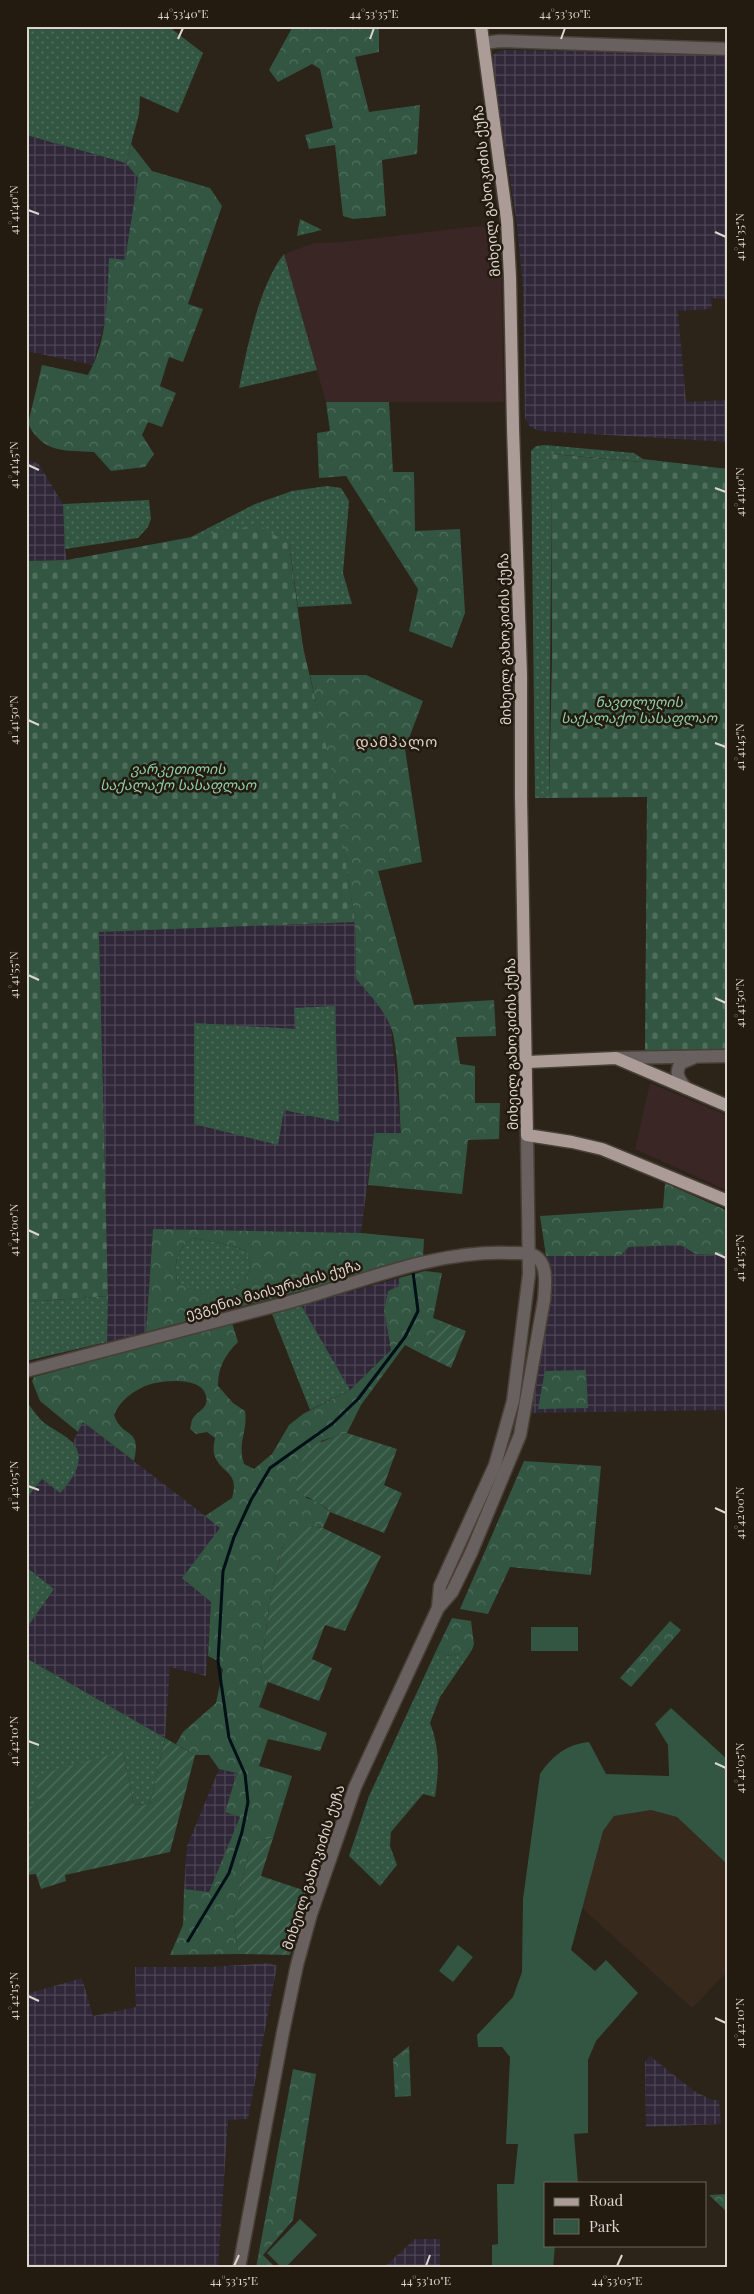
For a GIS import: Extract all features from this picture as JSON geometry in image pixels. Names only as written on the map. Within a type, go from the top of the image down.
[{"type":"main road","name":"მიხეილ გახოკიძის ქუჩა","points":[[481,26],[507,220],[510,277],[521,675],[521,805],[528,1062],[528,1135]]},
{"type":"main road","points":[[528,1062],[616,1058],[728,1106]]},
{"type":"main road","points":[[528,1135],[602,1149],[728,1201]]},
{"type":"street","points":[[484,43],[518,42],[728,48]]},
{"type":"street","points":[[686,1088],[679,1080],[678,1066],[684,1061],[698,1056]]},
{"type":"street","points":[[616,1058],[728,1056]]},
{"type":"street","name":"მიხეილ გახოკიძის ქუჩა","points":[[239,2268],[282,2032],[311,1914],[355,1787],[438,1608],[440,1586],[491,1474],[508,1424],[519,1365],[530,1254],[528,1135]]},
{"type":"street","name":"ევგენია მაისურაძის ქუჩა","points":[[26,1371],[319,1294],[408,1266],[484,1252],[530,1254]]},
{"type":"shaded area","points":[[501,50],[728,54],[728,299],[711,298],[712,309],[678,311],[686,402],[728,400],[728,442],[540,431],[530,427],[525,418],[523,289],[517,225],[492,62],[493,55]]},
{"type":"shaded area","points":[[26,135],[126,163],[138,178],[125,261],[109,259],[107,313],[93,365],[26,351]]},
{"type":"shaded area","points":[[479,226],[496,231],[500,238],[504,402],[326,402],[284,254],[314,243],[342,242]]},
{"type":"shaded area","points":[[26,460],[38,463],[63,504],[67,560],[26,561]]},
{"type":"shaded area","points":[[355,922],[356,979],[380,1005],[391,1027],[401,1133],[374,1133],[361,1233],[153,1229],[146,1332],[107,1342],[108,1295],[99,932]],"holes":[[[296,1029],[339,1122],[284,1109]]]},
{"type":"shaded area","points":[[650,1083],[728,1116],[728,1191],[635,1149]]},
{"type":"shaded area","points":[[680,1245],[696,1254],[728,1256],[728,1410],[530,1413],[549,1265],[546,1256],[620,1256],[629,1247]]},
{"type":"shaded area","points":[[399,1278],[400,1286],[388,1291],[384,1310],[391,1350],[350,1390],[301,1305]]},
{"type":"shaded area","points":[[83,1422],[221,1528],[182,1578],[211,1602],[206,1676],[170,1667],[165,1738],[26,1658],[26,1629],[54,1589],[26,1567],[26,1499],[42,1479],[79,1452],[73,1442]]},
{"type":"shaded area","points":[[219,1769],[237,1773],[225,1812],[240,1817],[238,1824],[209,1892],[184,1889],[187,1846]]},
{"type":"shaded area","points":[[651,1810],[677,1817],[728,1865],[728,1971],[692,2008],[582,1908],[603,1831],[614,1816]]},
{"type":"shaded area","points":[[269,1963],[277,1966],[248,2119],[228,2120],[218,2268],[26,2268],[26,1994],[82,1978],[93,2016],[136,2007],[135,1967],[211,1967]]},
{"type":"shaded area","points":[[650,2056],[694,2091],[712,2100],[719,2100],[721,2124],[646,2127],[645,2062]]},
{"type":"shaded area","points":[[415,2239],[440,2239],[440,2268],[383,2268]]},
{"type":"green space","points":[[26,26],[168,26],[203,53],[178,113],[140,96],[139,114],[126,163],[26,135]]},
{"type":"green space","points":[[293,26],[379,26],[379,52],[355,57],[369,112],[420,105],[417,154],[382,160],[386,216],[353,219],[343,216],[335,145],[309,149],[305,135],[333,128],[320,69],[312,64],[278,82],[269,70]]},
{"type":"green space","points":[[131,144],[152,171],[210,188],[222,206],[188,304],[203,309],[183,362],[169,357],[160,386],[176,393],[162,427],[148,422],[142,435],[154,454],[145,467],[111,471],[94,452],[64,450],[48,446],[34,434],[28,424],[42,365],[88,375],[95,362],[103,333],[107,303],[109,258],[125,260],[138,178],[126,163]]},
{"type":"green space","points":[[300,219],[322,230],[297,236]]},
{"type":"green space","points":[[284,254],[317,370],[239,388],[250,336],[261,299],[275,267]]},
{"type":"green space","points":[[326,402],[389,402],[393,472],[414,472],[415,531],[460,529],[465,613],[452,648],[409,631],[418,589],[346,476],[319,478],[317,433],[330,431]]},
{"type":"green space","points":[[545,445],[634,453],[643,459],[642,462],[552,454],[549,798],[535,798],[531,451],[536,446]]},
{"type":"green space","name":"ნავთლუღის საქალაქო სასაფლაო","points":[[551,454],[641,462],[643,459],[728,469],[728,1049],[645,1052],[647,797],[549,798],[552,655]]},
{"type":"green space","points":[[327,486],[341,488],[349,501],[343,573],[352,604],[298,607],[289,544],[189,538],[255,504],[292,491]]},
{"type":"green space","points":[[149,500],[151,519],[148,527],[138,538],[65,549],[63,504]]},
{"type":"green space","name":"ვარკეთილის საქალაქო სასაფლაო","points":[[258,525],[289,544],[303,647],[331,767],[355,922],[99,932],[108,1296],[26,1302],[26,561],[67,560]]},
{"type":"green space","points":[[310,675],[366,675],[423,701],[405,749],[422,862],[378,871],[414,1005],[494,1000],[496,1036],[456,1037],[460,1064],[475,1066],[475,1103],[500,1103],[499,1139],[468,1140],[462,1194],[368,1185],[374,1133],[401,1133],[397,1061],[393,1034],[387,1018],[356,979],[355,922],[331,773]]},
{"type":"green space","points":[[335,1006],[339,1122],[284,1110],[278,1145],[194,1124],[194,1023],[296,1029],[294,1008]]},
{"type":"green space","points":[[665,1183],[728,1211],[728,1256],[696,1254],[680,1245],[629,1247],[620,1256],[546,1256],[540,1216],[663,1208]]},
{"type":"green space","points":[[153,1229],[361,1233],[424,1239],[423,1258],[146,1332]],"holes":[[[192,1238],[221,1243],[245,1250],[251,1264],[249,1272],[239,1285],[231,1290],[222,1292],[202,1292],[177,1282],[177,1257],[182,1247]]]},
{"type":"green space","points":[[192,1238],[221,1243],[245,1250],[251,1264],[245,1279],[231,1290],[212,1293],[193,1290],[177,1282],[177,1257],[182,1247]]},
{"type":"green space","points":[[425,1271],[442,1273],[433,1318],[441,1321],[424,1355],[405,1345],[361,1405],[347,1433],[321,1441],[306,1498],[317,1501],[330,1512],[323,1528],[308,1526],[283,1546],[271,1594],[261,1667],[268,1682],[259,1707],[327,1733],[320,1751],[268,1739],[259,1766],[292,1776],[273,1838],[256,1841],[248,1855],[234,1916],[238,1954],[170,1955],[183,1925],[184,1889],[209,1892],[240,1817],[225,1812],[237,1773],[219,1769],[209,1755],[195,1755],[176,1744],[183,1732],[216,1703],[223,1670],[216,1660],[208,1656],[211,1602],[182,1578],[220,1528],[205,1516],[232,1498],[234,1482],[229,1473],[217,1461],[214,1454],[215,1438],[207,1432],[196,1434],[190,1429],[193,1418],[205,1406],[207,1400],[203,1389],[196,1385],[177,1381],[156,1383],[137,1390],[122,1403],[114,1415],[122,1428],[134,1438],[136,1450],[134,1461],[83,1422],[78,1432],[40,1401],[32,1381],[34,1377],[232,1323],[238,1342],[223,1362],[219,1373],[218,1386],[233,1403],[245,1411],[242,1456],[244,1464],[254,1469],[272,1454],[289,1425],[303,1414],[350,1390],[391,1350],[384,1310],[388,1291],[399,1286],[399,1278]]},
{"type":"green space","points":[[108,1296],[107,1342],[26,1361],[26,1302]]},
{"type":"green space","points":[[301,1305],[350,1390],[310,1410],[272,1314]]},
{"type":"green space","points":[[441,1321],[466,1331],[451,1368],[424,1355]]},
{"type":"green space","points":[[586,1370],[588,1408],[538,1409],[545,1371]]},
{"type":"green space","points":[[26,1400],[43,1422],[69,1439],[77,1448],[79,1455],[76,1469],[60,1493],[42,1479],[26,1499]]},
{"type":"green space","points":[[347,1433],[397,1449],[384,1485],[402,1493],[384,1533],[330,1512],[322,1505],[296,1490],[300,1466],[309,1451],[315,1445]]},
{"type":"green space","points":[[524,1461],[601,1466],[591,1575],[510,1567],[488,1614],[460,1609]]},
{"type":"green space","points":[[308,1526],[323,1528],[381,1556],[345,1631],[325,1625],[312,1659],[332,1668],[319,1701],[268,1682],[261,1667],[271,1594],[283,1546],[293,1534]]},
{"type":"green space","points":[[26,1567],[54,1589],[26,1629]]},
{"type":"green space","points":[[452,1618],[471,1621],[474,1644],[472,1650],[450,1656],[436,1651]]},
{"type":"green space","points":[[670,1621],[681,1630],[631,1687],[620,1678]]},
{"type":"green space","points":[[531,1627],[578,1627],[578,1651],[531,1651]]},
{"type":"green space","points":[[472,1650],[440,1697],[430,1723],[436,1741],[438,1760],[435,1797],[423,1794],[391,1832],[390,1846],[397,1865],[380,1886],[349,1856],[369,1796],[436,1651],[450,1656]]},
{"type":"green space","points":[[26,1658],[165,1738],[150,1804],[134,1805],[123,1751],[40,1806],[26,1807]]},
{"type":"green space","points":[[671,1708],[728,1760],[728,1865],[677,1817],[651,1810],[614,1816],[603,1831],[571,1950],[595,1971],[606,1960],[638,1993],[596,2041],[588,2060],[588,2133],[574,2134],[578,2182],[544,2182],[544,2246],[555,2246],[553,2268],[492,2268],[492,2245],[498,2244],[497,2184],[514,2184],[518,2144],[506,2144],[510,2057],[502,2047],[478,2047],[477,2035],[513,1997],[522,1972],[523,1899],[540,1774],[555,1756],[567,1748],[589,1742],[606,1774],[669,1776],[668,1745],[655,1724]]},
{"type":"green space","points":[[165,1738],[195,1755],[170,1852],[65,1875],[66,1881],[41,1889],[36,1874],[26,1875],[26,1807],[40,1805],[35,1776],[123,1751],[134,1805],[150,1804]]},
{"type":"green space","points":[[273,1838],[261,1876],[306,1891],[290,1955],[238,1954],[234,1916],[248,1855],[256,1841]]},
{"type":"green space","points":[[458,1945],[473,1957],[453,1982],[439,1971]]},
{"type":"green space","points":[[409,2046],[411,2096],[395,2097],[393,2059]]},
{"type":"green space","points":[[293,2069],[316,2074],[293,2220],[263,2255],[276,2268],[256,2268]]},
{"type":"green space","points":[[728,2194],[728,2213],[709,2195]]},
{"type":"green space","points":[[300,2219],[317,2235],[285,2268],[282,2268],[267,2253]]},
{"type":"waterway","points":[[188,1941],[229,1873],[242,1832],[248,1802],[245,1774],[229,1738],[218,1661],[223,1571],[234,1537],[251,1500],[270,1468],[332,1424],[358,1399],[405,1337],[418,1311],[413,1272]]},
{"type":"district","name":"დამპალო","points":[[397,741]]}]
